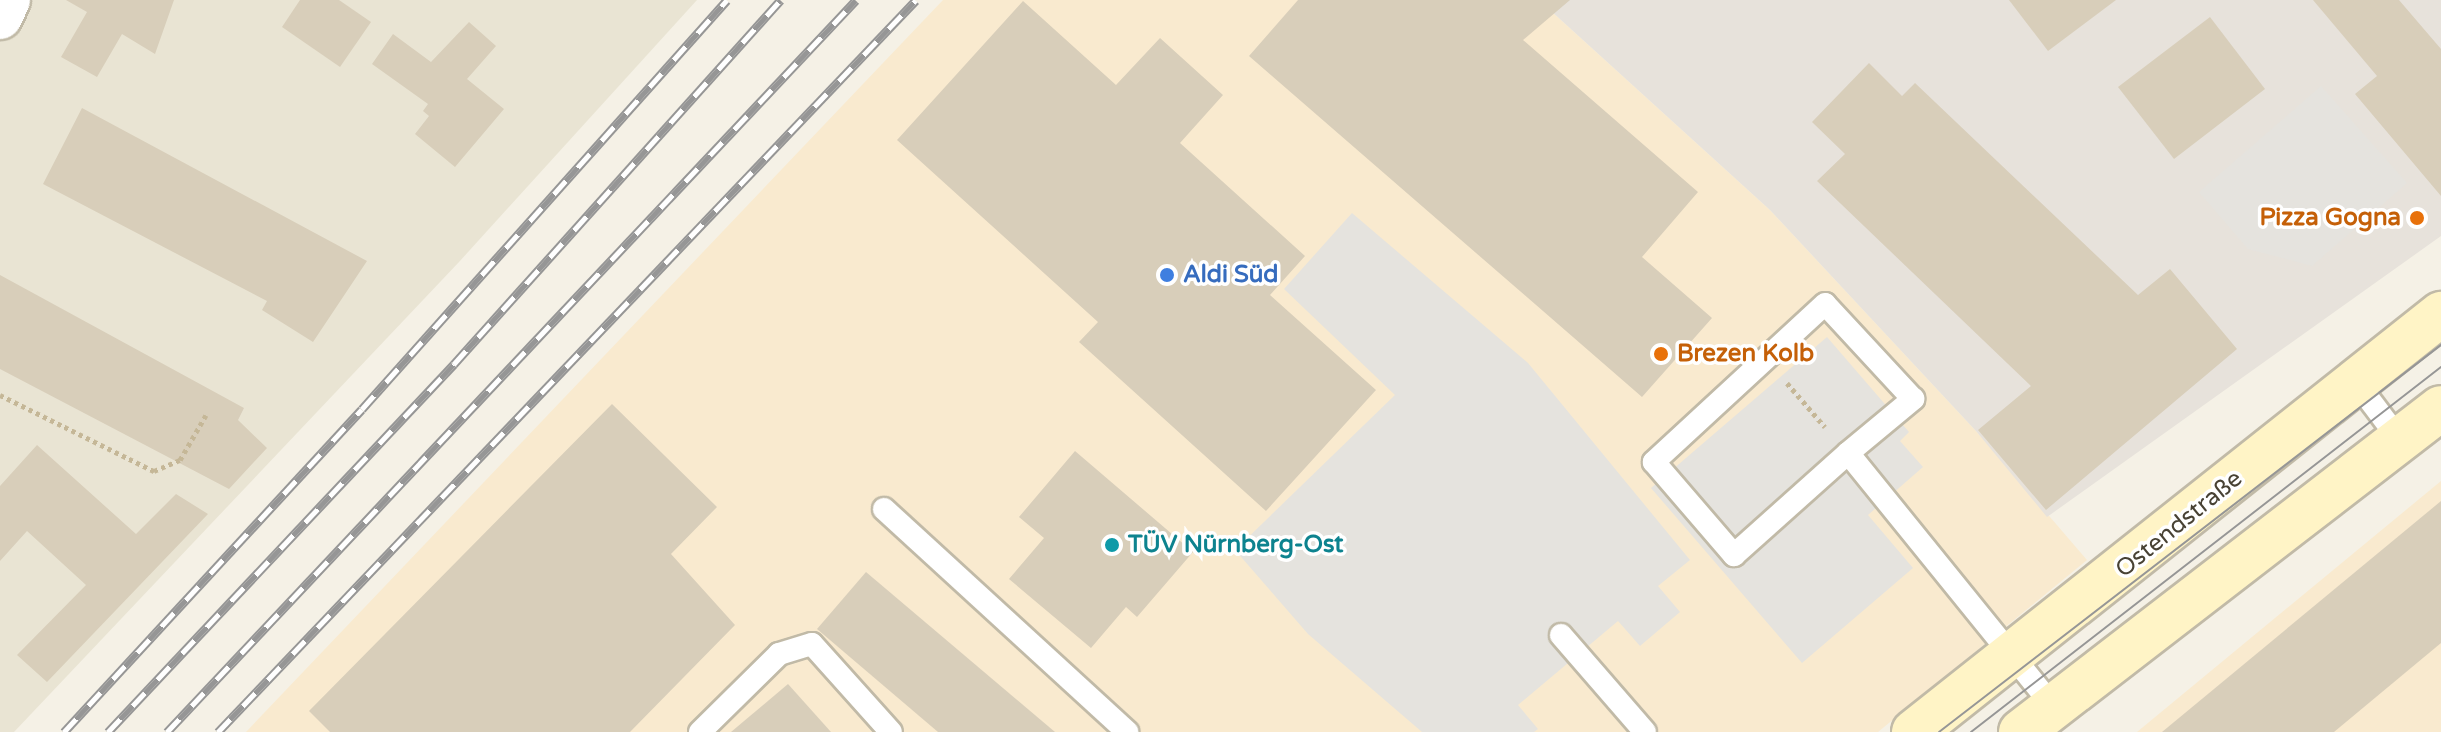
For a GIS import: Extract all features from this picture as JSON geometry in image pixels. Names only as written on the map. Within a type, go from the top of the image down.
[{"type":"main road","name":"Ostendstraße","points":[[1914,732],[2441,314]]},
{"type":"main road","points":[[2037,719],[2441,408]]},
{"type":"street","points":[[0,17],[8,0]]},
{"type":"lane","points":[[1825,304],[1913,399],[1848,453],[1734,555],[1654,462],[1825,304]]},
{"type":"lane","points":[[2356,382],[2399,439]]},
{"type":"lane","points":[[1848,453],[2014,654],[2037,719]]},
{"type":"lane","points":[[884,509],[1127,732]]},
{"type":"lane","points":[[1561,635],[1645,732]]},
{"type":"lane","points":[[700,732],[779,654],[812,644],[891,732]]},
{"type":"path","points":[[1765,358],[1848,453]]},
{"type":"path","points":[[0,395],[154,471],[180,460],[206,415]]},
{"type":"shaded area","points":[[0,0],[697,0],[459,262],[14,732],[0,732]]},
{"type":"shaded area","points":[[943,0],[1539,0],[1770,210],[1976,431],[2087,560],[1878,732],[246,732]]},
{"type":"shaded area","points":[[1539,0],[2441,0],[2441,236],[2047,517],[1976,431],[1770,210]]},
{"type":"shaded area","points":[[2321,86],[2407,183],[2312,266],[2248,249],[2199,192]]},
{"type":"shaded area","points":[[1352,213],[1528,363],[1690,560],[1658,586],[1680,612],[1640,646],[1618,621],[1518,705],[1538,729],[1534,732],[1422,732],[1308,634],[1235,550],[1395,395],[1284,289]]},
{"type":"shaded area","points":[[1827,337],[1909,432],[1900,441],[1923,467],[1868,515],[1913,568],[1802,663],[1651,488]]},
{"type":"shaded area","points":[[2441,481],[2441,732],[2137,732]]},
{"type":"building","points":[[66,0],[174,0],[155,54],[122,34],[97,77],[61,57],[87,12]]},
{"type":"building","points":[[300,0],[339,0],[371,22],[340,67],[282,27]]},
{"type":"building","points":[[1298,0],[1570,0],[1523,40],[1698,192],[1642,257],[1712,318],[1642,397],[1249,56]]},
{"type":"building","points":[[2009,0],[2116,0],[2048,51]]},
{"type":"building","points":[[2313,0],[2399,0],[2441,49],[2441,196],[2355,94],[2377,76]]},
{"type":"building","name":"Aldi Süd","points":[[1023,1],[1116,85],[1160,38],[1223,95],[1180,143],[1305,256],[1270,295],[1376,390],[1266,511],[1079,342],[1098,322],[897,140]]},
{"type":"building","points":[[2210,17],[2265,89],[2174,159],[2118,87]]},
{"type":"building","points":[[469,22],[496,46],[467,79],[504,109],[455,167],[415,134],[429,116],[423,111],[428,104],[372,64],[393,34],[431,62]]},
{"type":"building","points":[[1869,63],[1902,96],[1915,83],[2138,295],[2170,269],[2237,349],[2046,510],[1978,430],[2031,386],[1817,181],[1845,154],[1812,122]]},
{"type":"building","points":[[82,108],[367,261],[313,342],[262,310],[267,301],[43,184]]},
{"type":"building","points":[[0,275],[244,408],[238,420],[267,448],[229,489],[0,369]]},
{"type":"building","points":[[612,404],[717,507],[671,554],[735,625],[630,732],[330,732],[309,711]]},
{"type":"building","points":[[37,445],[136,534],[176,494],[208,514],[47,682],[17,655],[86,585],[27,531],[0,561],[0,486]]},
{"type":"building","name":"TÜV Nürnberg-Ost","points":[[1075,451],[1193,552],[1137,617],[1126,607],[1091,648],[1009,579],[1044,538],[1019,517]]},
{"type":"building","points":[[2441,501],[2441,643],[2334,732],[2162,732]]},
{"type":"building","points":[[866,572],[1055,732],[938,732],[817,629]]},
{"type":"building","points":[[788,684],[831,732],[731,732]]},
{"type":"tram line","points":[[1939,732],[2441,345]]},
{"type":"tram line","points":[[1971,732],[2441,367]]},
{"type":"railway","points":[[64,732],[362,409],[727,0]]},
{"type":"railway","points":[[108,732],[454,364],[781,0]]},
{"type":"railway","points":[[167,732],[856,0]]},
{"type":"railway","points":[[218,732],[916,0]]},
{"type":"place","name":"Pizza Gogna","points":[[2417,218]]},
{"type":"place","name":"Aldi Süd","points":[[1167,275]]},
{"type":"place","name":"Brezen Kolb","points":[[1661,354]]},
{"type":"place","name":"TÜV Nürnberg-Ost","points":[[1112,545]]}]
